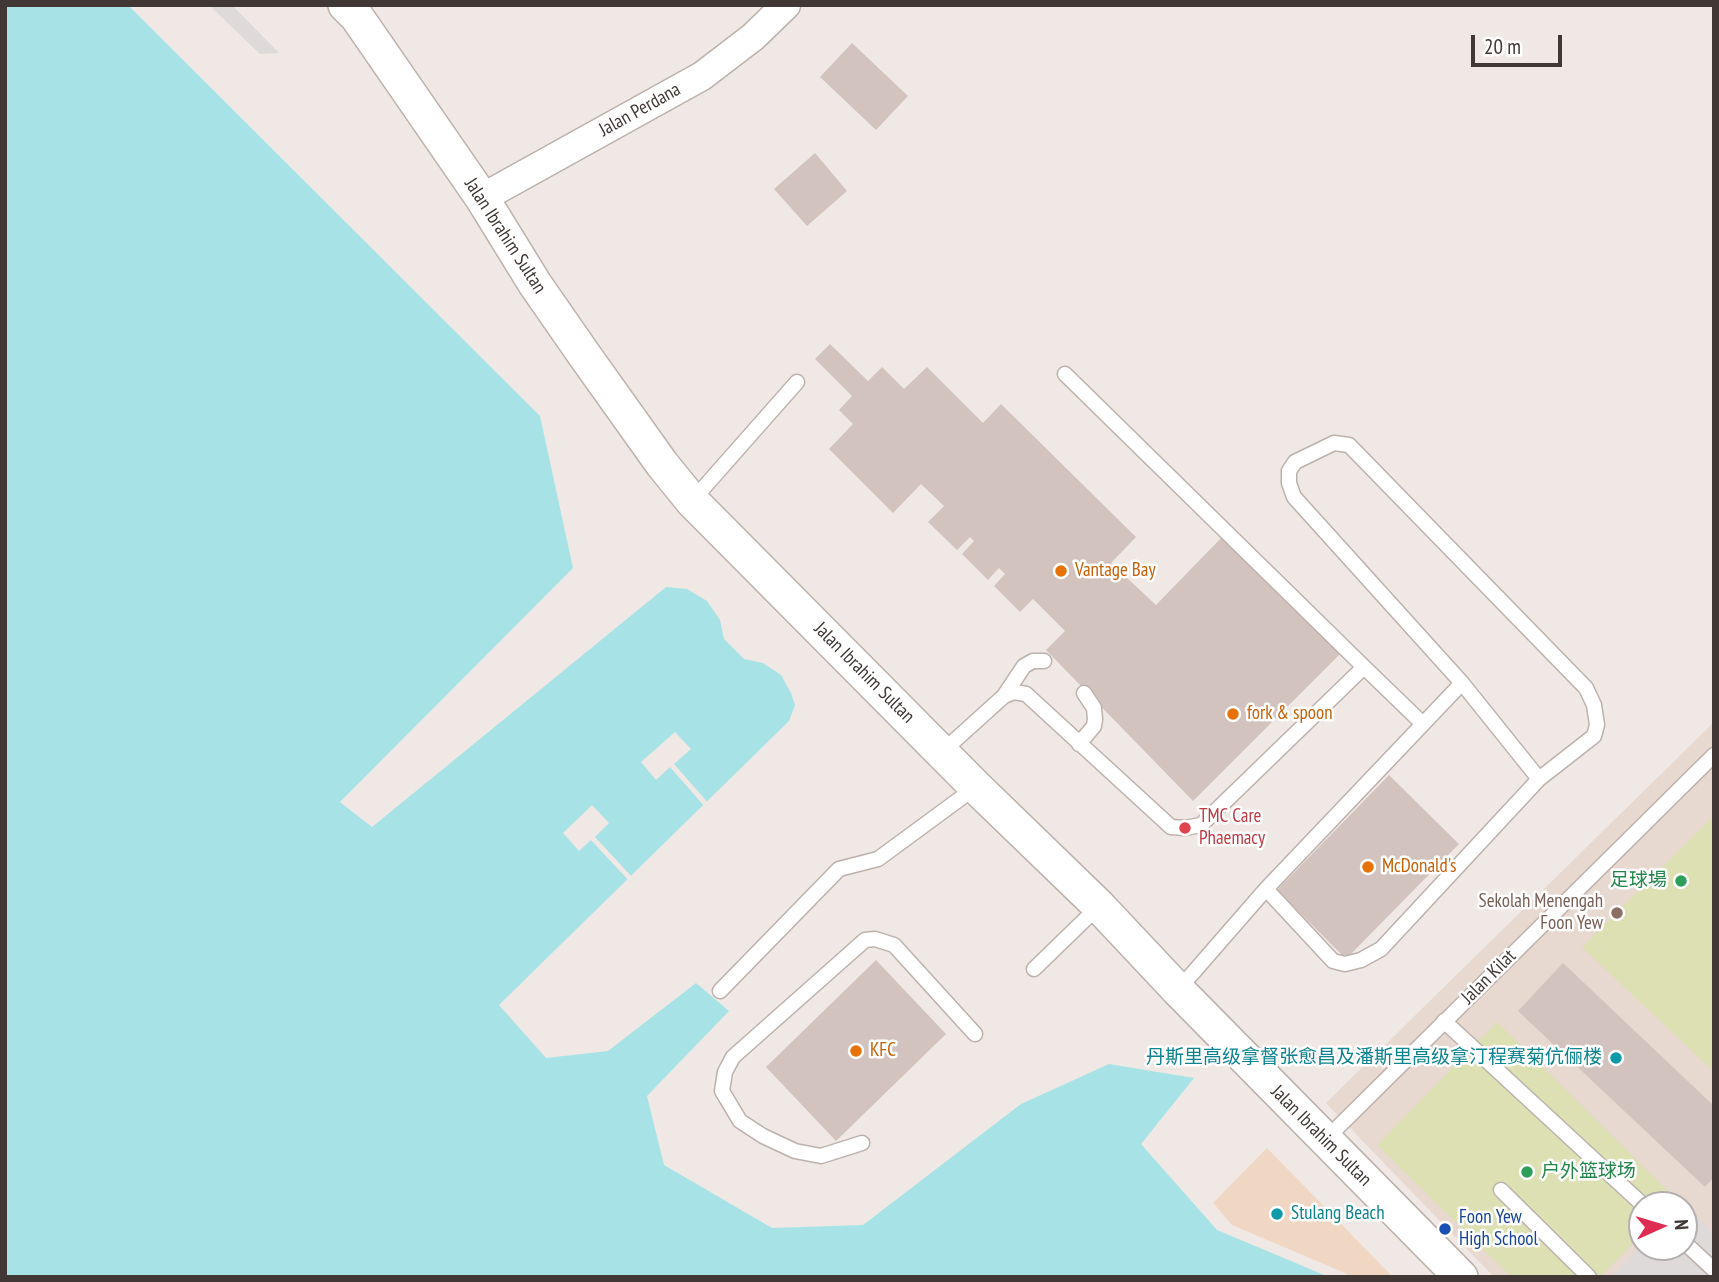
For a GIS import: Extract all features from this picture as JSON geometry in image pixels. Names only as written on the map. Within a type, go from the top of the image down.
[{"type":"street","name":"Jalan Ibrahim Sultan","points":[[345,5],[357,17],[482,198],[535,284],[585,356],[662,464],[692,501],[1099,906],[1178,990],[1461,1277]]},
{"type":"street","name":"Jalan Perdana","points":[[482,198],[702,76],[753,37],[786,5]]},
{"type":"lane","points":[[1065,374],[1423,724]]},
{"type":"lane","points":[[692,501],[797,382]]},
{"type":"lane","points":[[1266,890],[1333,961],[1345,964],[1362,960],[1381,949],[1539,779],[1594,736],[1597,726],[1594,705],[1586,688],[1349,445],[1334,443],[1295,462],[1289,471],[1294,497],[1462,683],[1539,779]]},
{"type":"lane","points":[[942,752],[1004,696],[1024,666],[1033,661],[1044,661]]},
{"type":"lane","points":[[1004,696],[1014,692],[1026,694],[1171,827],[1185,828],[1201,825],[1364,667]]},
{"type":"lane","points":[[1178,990],[1266,890],[1462,683]]},
{"type":"lane","points":[[1079,744],[1094,726],[1095,719],[1094,708],[1084,693]]},
{"type":"lane","name":"Jalan Kilat","points":[[1325,1140],[1714,755]]},
{"type":"lane","points":[[720,991],[839,869],[878,859],[976,786]]},
{"type":"lane","points":[[1034,968],[1099,906]]},
{"type":"lane","points":[[862,1143],[821,1156],[808,1154],[774,1141],[740,1121],[722,1091],[725,1072],[733,1058],[865,940],[875,939],[894,945],[975,1034]]},
{"type":"lane","points":[[1444,1021],[1628,1191]]},
{"type":"lane","points":[[1502,1190],[1589,1277]]},
{"type":"lane","points":[[1698,1255],[1714,1270]]},
{"type":"shaded area","points":[[209,5],[232,5],[279,53],[260,54]]},
{"type":"shaded area","name":"Sekolah Menengah Foon Yew","points":[[1714,722],[1714,1277],[1494,1277],[1326,1103]]},
{"type":"shaded area","points":[[1698,1218],[1714,1233],[1714,1277],[1611,1277],[1628,1259],[1698,1261]]},
{"type":"green space","name":"足球場","points":[[1714,815],[1714,1072],[1582,947]]},
{"type":"green space","name":"户外篮球场","points":[[1497,1022],[1668,1191],[1628,1191],[1628,1248],[1600,1277],[1511,1277],[1377,1145]]},
{"type":"sand","name":"Stulang Beach","points":[[1267,1148],[1393,1277],[1349,1277],[1232,1225],[1213,1203]]},
{"type":"water","points":[[5,5],[128,5],[540,416],[573,568],[340,802],[372,827],[666,587],[687,589],[707,601],[720,620],[724,639],[744,659],[763,663],[781,675],[791,693],[795,705],[789,721],[499,1005],[546,1058],[608,1051],[696,983],[729,1011],[647,1096],[664,1165],[772,1228],[863,1225],[1021,1104],[1109,1064],[1194,1078],[1141,1144],[1217,1230],[1329,1277],[5,1277]]},
{"type":"pier","points":[[675,732],[691,749],[674,764],[709,804],[705,807],[670,767],[656,780],[641,762]]},
{"type":"pier","points":[[592,805],[609,823],[595,837],[633,878],[630,882],[591,840],[579,851],[563,833]]},
{"type":"building","points":[[852,43],[908,96],[876,130],[820,77]]},
{"type":"building","points":[[815,153],[847,191],[807,226],[774,189]]},
{"type":"building","name":"Vantage Bay","points":[[830,344],[868,381],[882,367],[904,389],[927,367],[983,423],[1001,404],[1136,537],[1111,563],[1156,605],[1224,535],[1341,653],[1193,801],[1046,650],[1065,631],[1033,599],[1020,612],[994,586],[1005,574],[999,568],[988,580],[962,554],[974,541],[970,537],[957,550],[928,522],[944,506],[921,484],[893,513],[829,449],[853,424],[839,410],[852,396],[815,359]]},
{"type":"building","name":"McDonald's","points":[[1389,775],[1459,844],[1346,959],[1277,890]]},
{"type":"building","name":"KFC","points":[[876,960],[946,1034],[836,1141],[766,1067]]},
{"type":"building","name":"丹斯里高级拿督张愈昌及潘斯里高级拿汀程赛菊伉俪楼","points":[[1563,963],[1714,1106],[1714,1177],[1705,1187],[1518,1011]]},
{"type":"place","name":"Vantage Bay","points":[[1061,571]]},
{"type":"place","name":"fork & spoon","points":[[1233,714]]},
{"type":"place","name":"TMC Care Phaemacy","points":[[1185,828]]},
{"type":"place","name":"McDonald's","points":[[1368,867]]},
{"type":"place","name":"足球場","points":[[1681,881]]},
{"type":"place","name":"Sekolah Menengah Foon Yew","points":[[1617,913]]},
{"type":"place","name":"KFC","points":[[856,1051]]},
{"type":"place","name":"丹斯里高级拿督张愈昌及潘斯里高级拿汀程赛菊伉俪楼","points":[[1616,1058]]},
{"type":"place","name":"户外篮球场","points":[[1527,1172]]},
{"type":"place","name":"Stulang Beach","points":[[1277,1214]]},
{"type":"place","name":"Foon Yew High School","points":[[1445,1229]]}]
